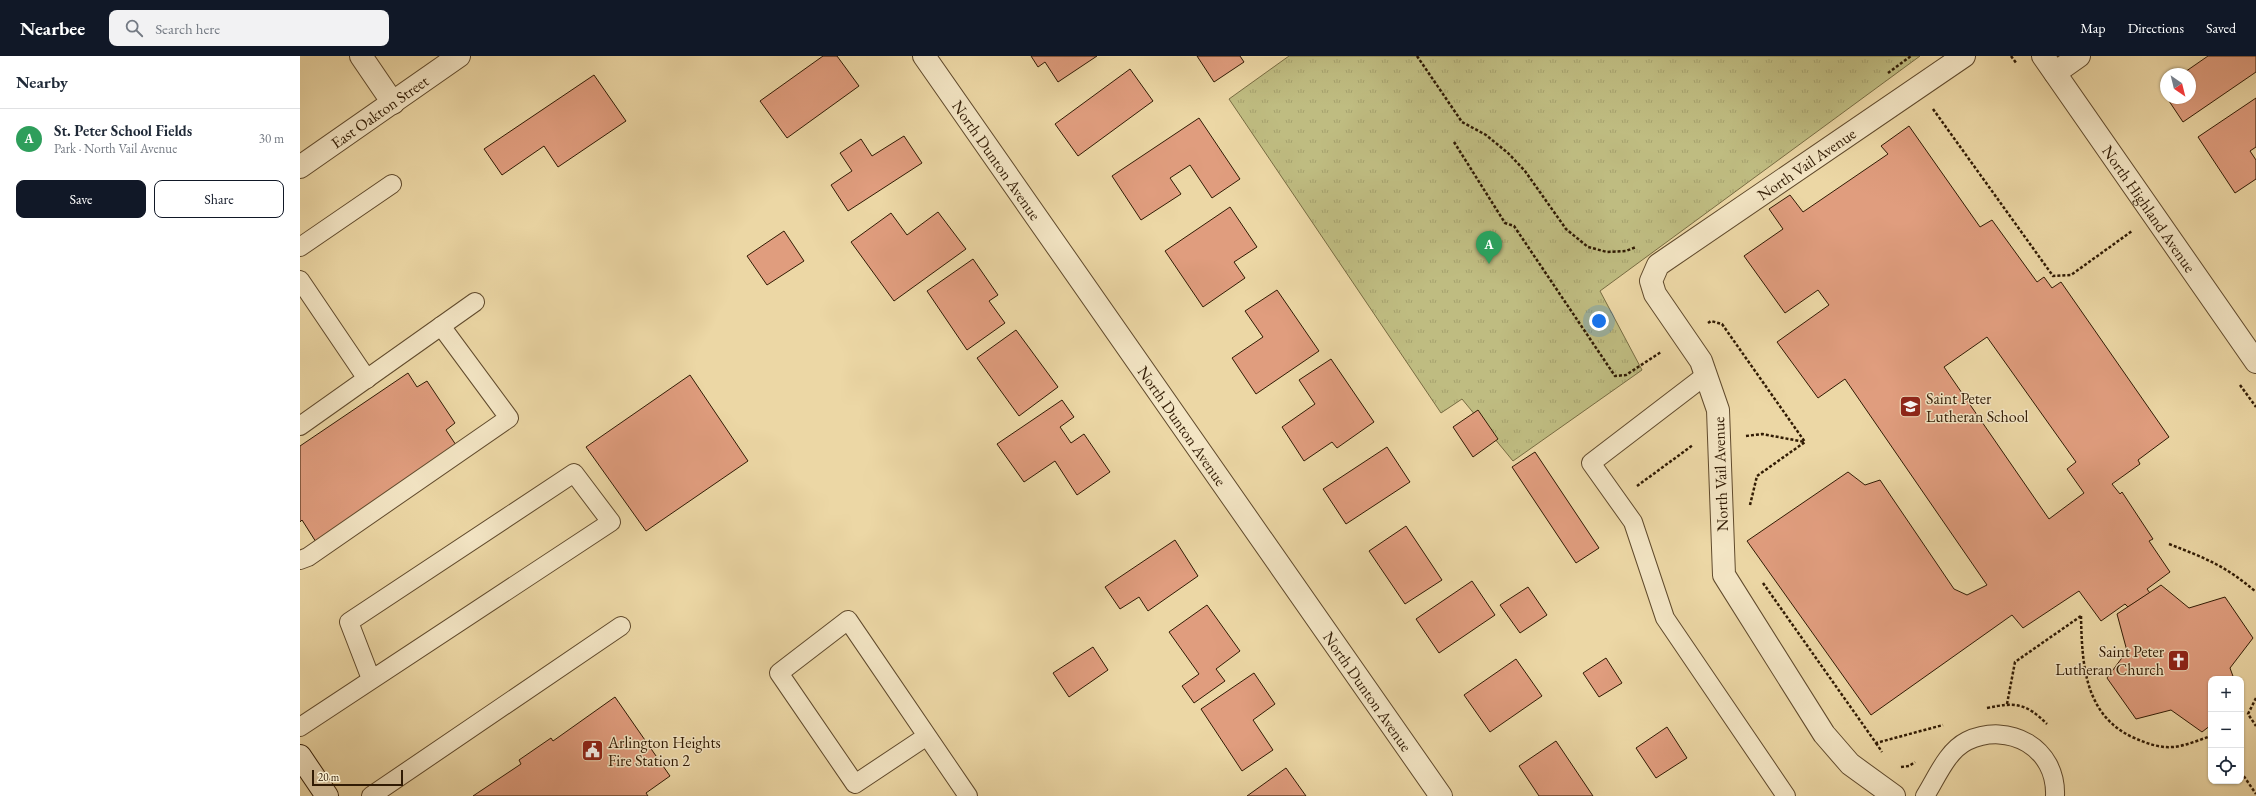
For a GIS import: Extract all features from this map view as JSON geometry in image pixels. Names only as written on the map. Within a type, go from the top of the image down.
[{"type":"street","points":[[361,56],[393,102]]},
{"type":"street","name":"East Oakton Street","points":[[300,167],[459,56]]},
{"type":"street","name":"North Dunton Avenue","points":[[924,56],[1441,796]]},
{"type":"street","name":"North Vail Avenue","points":[[1894,796],[1850,764],[1824,734],[1724,575],[1718,410],[1701,361],[1655,294],[1651,281],[1658,265],[1964,56]]},
{"type":"street","points":[[2049,64],[2079,56]]},
{"type":"street","name":"North Highland Avenue","points":[[2049,64],[2256,362]]},
{"type":"street","points":[[300,756],[327,796]]},
{"type":"lane","points":[[300,247],[392,184]]},
{"type":"lane","points":[[300,280],[367,379]]},
{"type":"lane","points":[[300,426],[475,302]]},
{"type":"lane","points":[[300,560],[308,557],[509,418],[441,326]]},
{"type":"lane","points":[[1706,375],[1591,463],[1633,522],[1665,618],[1786,796]]},
{"type":"lane","points":[[300,727],[611,522],[574,473],[349,622],[371,679]]},
{"type":"lane","points":[[927,736],[855,784],[779,673],[848,620],[968,796]]},
{"type":"lane","points":[[371,796],[621,626]]},
{"type":"lane","points":[[1925,796],[1952,752],[1967,741],[1986,735],[2015,737],[2035,747],[2049,765],[2055,787],[2055,796]]},
{"type":"path","points":[[1417,56],[1462,122],[1486,135],[1508,153],[1525,171],[1566,229],[1588,246],[1607,252],[1626,251],[1641,246]]},
{"type":"path","points":[[1886,74],[1911,56]]},
{"type":"path","points":[[1918,88],[2053,276],[2071,275],[2133,231],[2156,219]]},
{"type":"path","points":[[1454,142],[1505,223],[1514,226],[1615,376],[1626,375],[1684,336],[1711,321],[1722,324],[1805,442],[1757,476],[1749,511]]},
{"type":"path","points":[[2169,544],[2214,561],[2239,577],[2256,592]]},
{"type":"path","points":[[1761,579],[1886,758]]},
{"type":"path","points":[[2007,704],[2015,662],[2081,616],[2082,658],[2090,688],[2102,713],[2119,730],[2149,745],[2174,747],[2208,737]]},
{"type":"path","points":[[2256,698],[2248,714],[2256,726]]},
{"type":"path","points":[[1984,709],[2007,704],[2032,709],[2051,728]]},
{"type":"path","points":[[1876,743],[1948,724]]},
{"type":"path","points":[[1937,732],[1939,726]]},
{"type":"path","points":[[1894,765],[1909,766],[1920,758]]},
{"type":"path","points":[[2244,776],[2256,794]]},
{"type":"green space","points":[[1289,56],[1920,56],[1600,291],[1642,370],[1513,461],[1462,399],[1441,413],[1229,99]]},
{"type":"building","points":[[823,56],[837,56],[859,86],[787,138],[760,101]]},
{"type":"building","points":[[1031,56],[1097,56],[1058,82],[1045,62],[1038,67]]},
{"type":"building","points":[[1197,56],[1240,56],[1244,62],[1214,82]]},
{"type":"building","points":[[2208,56],[2256,56],[2256,72],[2183,122],[2171,104],[2196,104],[2196,68],[2191,68]]},
{"type":"building","points":[[1130,69],[1153,101],[1078,156],[1055,124]]},
{"type":"building","points":[[594,75],[626,121],[558,167],[544,146],[502,175],[484,149]]},
{"type":"building","points":[[2256,98],[2256,147],[2250,151],[2256,160],[2256,179],[2235,193],[2198,137]]},
{"type":"building","points":[[1199,118],[1240,179],[1212,198],[1190,165],[1170,178],[1181,194],[1141,220],[1112,176]]},
{"type":"building","points":[[1909,126],[1980,227],[1992,220],[2037,282],[2044,277],[2052,288],[2061,282],[2169,437],[2138,460],[2140,464],[2112,484],[2120,494],[2122,492],[2153,539],[2149,541],[2170,572],[2147,589],[2150,593],[2128,607],[2125,604],[2101,621],[2079,591],[2023,628],[2012,615],[1871,715],[1747,541],[1848,472],[1865,485],[1880,480],[1954,589],[1967,595],[1987,585],[1845,379],[1818,398],[1777,342],[1829,305],[1818,290],[1785,313],[1744,256],[1783,229],[1769,209],[1790,195],[1803,212],[1888,154],[1881,146]],"holes":[[[1987,337],[2076,462],[2067,469],[2084,493],[2049,519],[1944,367]]]},
{"type":"building","points":[[904,136],[922,163],[848,211],[831,185],[852,171],[840,153],[861,139],[872,156]]},
{"type":"building","points":[[1230,207],[1257,247],[1234,262],[1245,278],[1203,307],[1165,251]]},
{"type":"building","points":[[938,212],[966,249],[894,301],[851,242],[891,213],[907,235]]},
{"type":"building","points":[[784,231],[804,261],[767,285],[747,256]]},
{"type":"building","points":[[973,259],[998,295],[989,301],[1005,323],[967,350],[927,291]]},
{"type":"building","points":[[1277,290],[1319,351],[1256,394],[1232,358],[1263,337],[1245,311]]},
{"type":"building","points":[[1016,330],[1058,387],[1019,416],[977,358]]},
{"type":"building","points":[[1331,359],[1374,422],[1337,448],[1332,442],[1304,461],[1282,427],[1315,404],[1299,380]]},
{"type":"building","points":[[408,373],[417,387],[427,381],[455,423],[446,430],[456,445],[316,542],[302,520],[300,522],[300,446]]},
{"type":"building","points":[[690,375],[748,461],[646,531],[586,447]]},
{"type":"building","points":[[1062,400],[1074,417],[1060,427],[1071,443],[1084,434],[1110,472],[1077,495],[1055,461],[1024,482],[997,444]]},
{"type":"building","points":[[1478,410],[1498,439],[1473,457],[1453,427]]},
{"type":"building","points":[[1387,447],[1410,482],[1346,524],[1323,489]]},
{"type":"building","points":[[1535,452],[1599,548],[1576,563],[1512,467]]},
{"type":"building","points":[[1406,526],[1442,580],[1405,604],[1369,551]]},
{"type":"building","points":[[1175,540],[1198,576],[1148,611],[1139,597],[1120,609],[1105,587]]},
{"type":"building","points":[[1472,581],[1495,615],[1439,653],[1416,619]]},
{"type":"building","name":"Saint Peter Lutheran Church","points":[[2161,585],[2189,608],[2225,597],[2253,638],[2230,668],[2233,676],[2208,676],[2208,727],[2202,732],[2171,710],[2136,719],[2107,678],[2127,651],[2117,614]]},
{"type":"building","points":[[1528,587],[1547,615],[1520,633],[1500,605]]},
{"type":"building","points":[[1207,605],[1240,651],[1216,669],[1225,681],[1194,703],[1182,686],[1199,674],[1169,632]]},
{"type":"building","points":[[1093,647],[1108,670],[1069,697],[1053,673]]},
{"type":"building","points":[[1606,658],[1622,683],[1599,697],[1583,673]]},
{"type":"building","points":[[1516,659],[1542,696],[1490,732],[1464,695]]},
{"type":"building","points":[[1254,673],[1275,704],[1253,720],[1273,750],[1242,771],[1201,709]]},
{"type":"building","name":"Arlington Heights Fire Station 2","points":[[615,697],[670,776],[646,793],[648,796],[473,796],[521,764],[519,760],[551,738],[553,741]]},
{"type":"building","points":[[1667,727],[1687,758],[1656,778],[1636,748]]},
{"type":"building","points":[[1556,741],[1593,796],[1539,796],[1519,766]]},
{"type":"building","points":[[1286,768],[1306,796],[1247,796]]},
{"type":"place","name":"St. Peter School Fields","points":[[1489,264]]},
{"type":"place","name":"Saint Peter Lutheran School","points":[[1910,407]]},
{"type":"place","name":"Saint Peter Lutheran Church","points":[[2179,660]]},
{"type":"place","name":"Arlington Heights Fire Station 2","points":[[593,751]]}]
